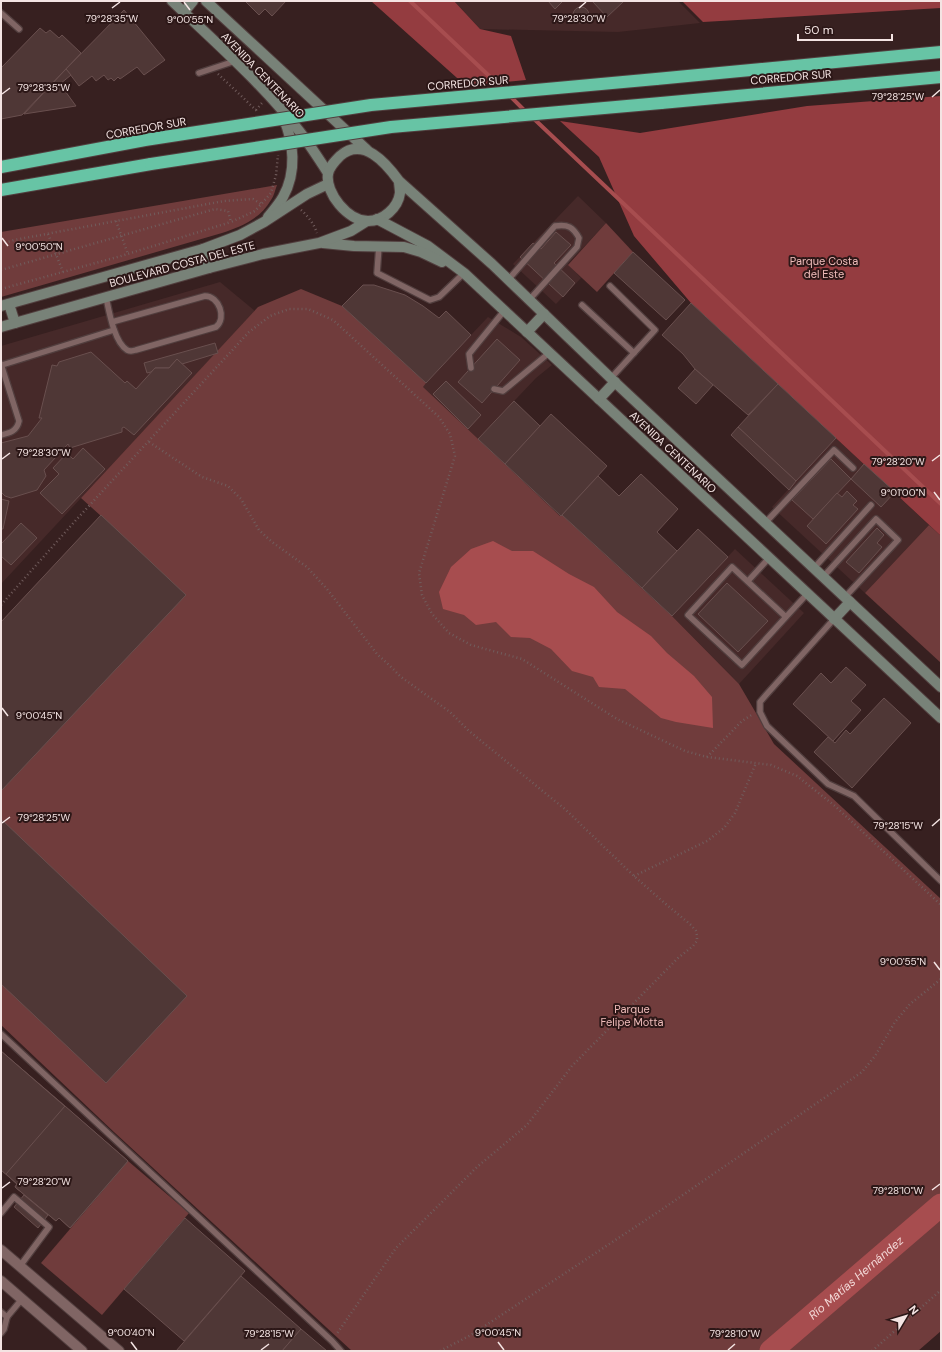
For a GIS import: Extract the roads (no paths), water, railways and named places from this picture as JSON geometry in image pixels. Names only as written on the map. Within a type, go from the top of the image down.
[{"type":"highway","name":"CORREDOR SUR","points":[[1,167],[145,140],[371,105],[941,52]]},
{"type":"highway","name":"CORREDOR SUR","points":[[1,190],[151,164],[391,127],[941,77]]},
{"type":"main road","name":"AVENIDA CENTENARIO","points":[[172,1],[235,61],[273,100],[300,133],[328,173]]},
{"type":"main road","points":[[184,12],[193,1]]},
{"type":"main road","name":"AVENIDA CENTENARIO","points":[[206,1],[367,150]]},
{"type":"main road","points":[[264,222],[283,197],[290,178],[293,157],[290,137],[284,118],[273,100]]},
{"type":"main road","points":[[355,150],[367,150],[384,163],[399,181],[400,194],[395,206],[386,215],[372,220],[358,219],[346,211],[335,198],[328,184],[328,173],[334,162],[343,154],[355,150]]},
{"type":"main road","name":"AVENIDA CENTENARIO","points":[[399,181],[508,280],[941,687]]},
{"type":"main road","name":"BOULEVARD COSTA DEL ESTE","points":[[5,305],[203,249],[240,235],[264,222],[307,194],[328,184]]},
{"type":"main road","name":"AVENIDA CENTENARIO","points":[[372,220],[428,246],[464,273],[941,718]]},
{"type":"main road","name":"BOULEVARD COSTA DEL ESTE","points":[[1,327],[209,268],[263,254],[319,243],[351,231],[372,220]]},
{"type":"main road","points":[[319,243],[354,246],[404,247],[421,252],[442,262],[455,266]]},
{"type":"main road","points":[[203,249],[209,268]]},
{"type":"main road","points":[[5,305],[15,323]]},
{"type":"main road","points":[[527,332],[544,314]]},
{"type":"main road","points":[[599,399],[613,380]]},
{"type":"main road","points":[[834,619],[848,600]]},
{"type":"street","points":[[1,1250],[119,1351]]},
{"type":"street","points":[[1,1281],[82,1351]]},
{"type":"lane","points":[[1,13],[19,28]]},
{"type":"lane","points":[[199,74],[235,61]]},
{"type":"lane","points":[[508,280],[555,226],[565,224],[575,231],[579,238],[577,247],[529,300]]},
{"type":"lane","points":[[379,246],[377,273],[430,300],[439,297],[464,273]]},
{"type":"lane","points":[[610,286],[655,330],[634,353],[613,380]]},
{"type":"lane","points":[[106,297],[112,322],[114,330],[120,343],[127,350],[136,350],[216,327],[220,322],[222,314],[215,300],[209,296],[205,296],[112,322]]},
{"type":"lane","points":[[582,305],[634,353]]},
{"type":"lane","points":[[471,368],[469,354],[504,311]]},
{"type":"lane","points":[[1,435],[15,430],[19,421],[1,364],[114,330]]},
{"type":"lane","points":[[494,389],[503,391],[549,352]]},
{"type":"lane","points":[[765,523],[834,450],[853,468]]},
{"type":"lane","points":[[814,568],[871,505]]},
{"type":"lane","points":[[823,577],[876,519],[898,540],[848,600]]},
{"type":"lane","points":[[748,581],[769,558]]},
{"type":"lane","points":[[786,617],[732,567],[688,614],[742,665],[786,617],[807,594]]},
{"type":"lane","points":[[834,619],[760,702],[760,712],[767,726],[828,784],[854,796],[941,881]]},
{"type":"lane","points":[[1,1034],[341,1351]]},
{"type":"lane","points":[[1,1212],[14,1197],[49,1227],[20,1266]]},
{"type":"lane","points":[[1,1333],[4,1329],[7,1318],[22,1299]]},
{"type":"lane","points":[[1,1312],[7,1318]]},
{"type":"waterway","points":[[410,1],[504,90]]},
{"type":"waterway","points":[[509,95],[527,113]]},
{"type":"waterway","points":[[532,117],[941,504]]},
{"type":"waterway","name":"Río Matías Hernández","points":[[771,1351],[941,1205]]},
{"type":"park label","name":"Parque Costa del Este","points":[[824,267]]},
{"type":"park label","name":"Parque Felipe Motta","points":[[632,1015]]}]
